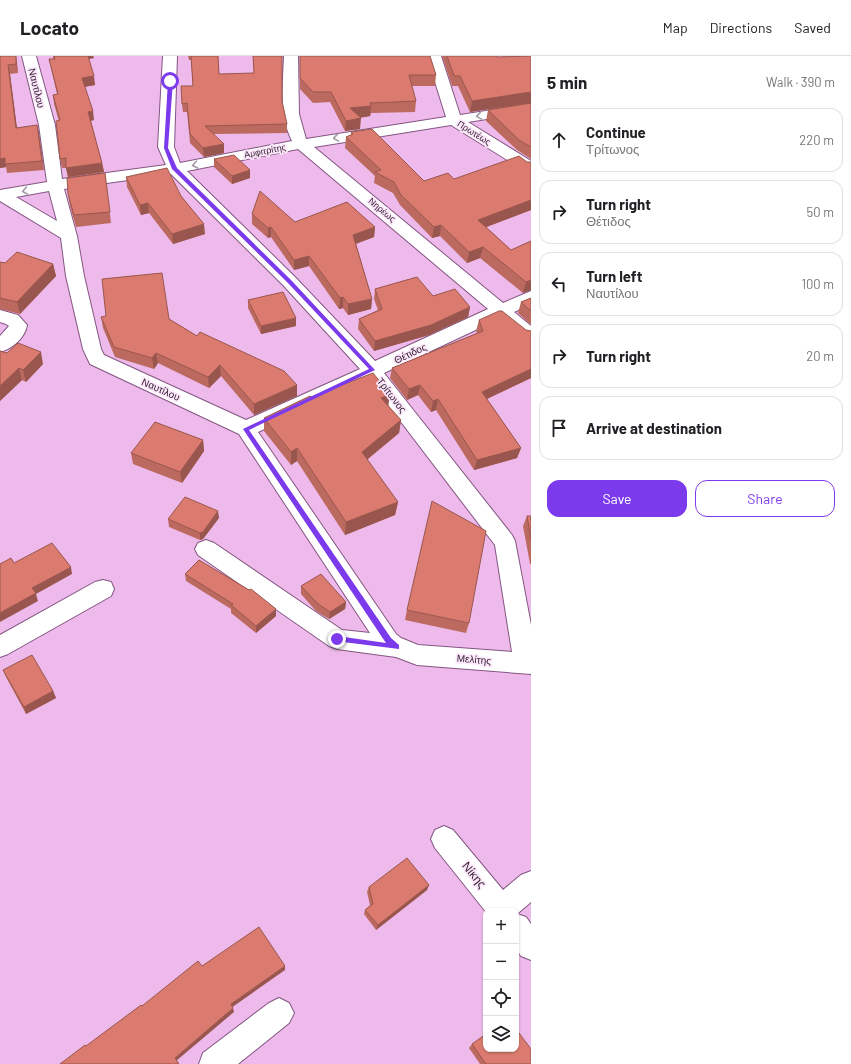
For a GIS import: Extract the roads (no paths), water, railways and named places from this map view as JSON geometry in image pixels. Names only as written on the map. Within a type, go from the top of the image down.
[{"type":"street","name":"Ναυτίλου","points":[[29,56],[47,125],[55,185],[68,236],[75,276],[92,349],[97,358],[106,364],[206,409],[246,429],[388,640],[407,651]]},
{"type":"street","name":"Τρίτωνος","points":[[170,56],[166,148],[175,169],[283,275],[372,370],[506,543],[528,663]]},
{"type":"street","points":[[291,56],[292,113],[295,135],[300,144]]},
{"type":"street","name":"Πρωτέως","points":[[434,56],[454,120],[531,168]]},
{"type":"street","name":"Αμφιτρίτης","points":[[1,195],[55,185],[175,169],[300,144],[531,108]]},
{"type":"street","name":"Νηρέως","points":[[300,144],[531,336]]},
{"type":"street","points":[[1,195],[68,236]]},
{"type":"street","name":"Θέτιδος","points":[[246,429],[531,297]]},
{"type":"street","points":[[0,316],[12,319],[18,325],[16,332],[0,346]]},
{"type":"street","name":"Μελίτης","points":[[206,549],[337,639],[407,651],[528,663]]},
{"type":"street","points":[[0,647],[103,589]]},
{"type":"street","name":"Νίκης","points":[[444,839],[500,908]]},
{"type":"street","points":[[513,908],[531,885]]},
{"type":"street","name":"Νίκης","points":[[519,931],[531,946]]},
{"type":"street","points":[[214,1064],[278,1013]]}]
